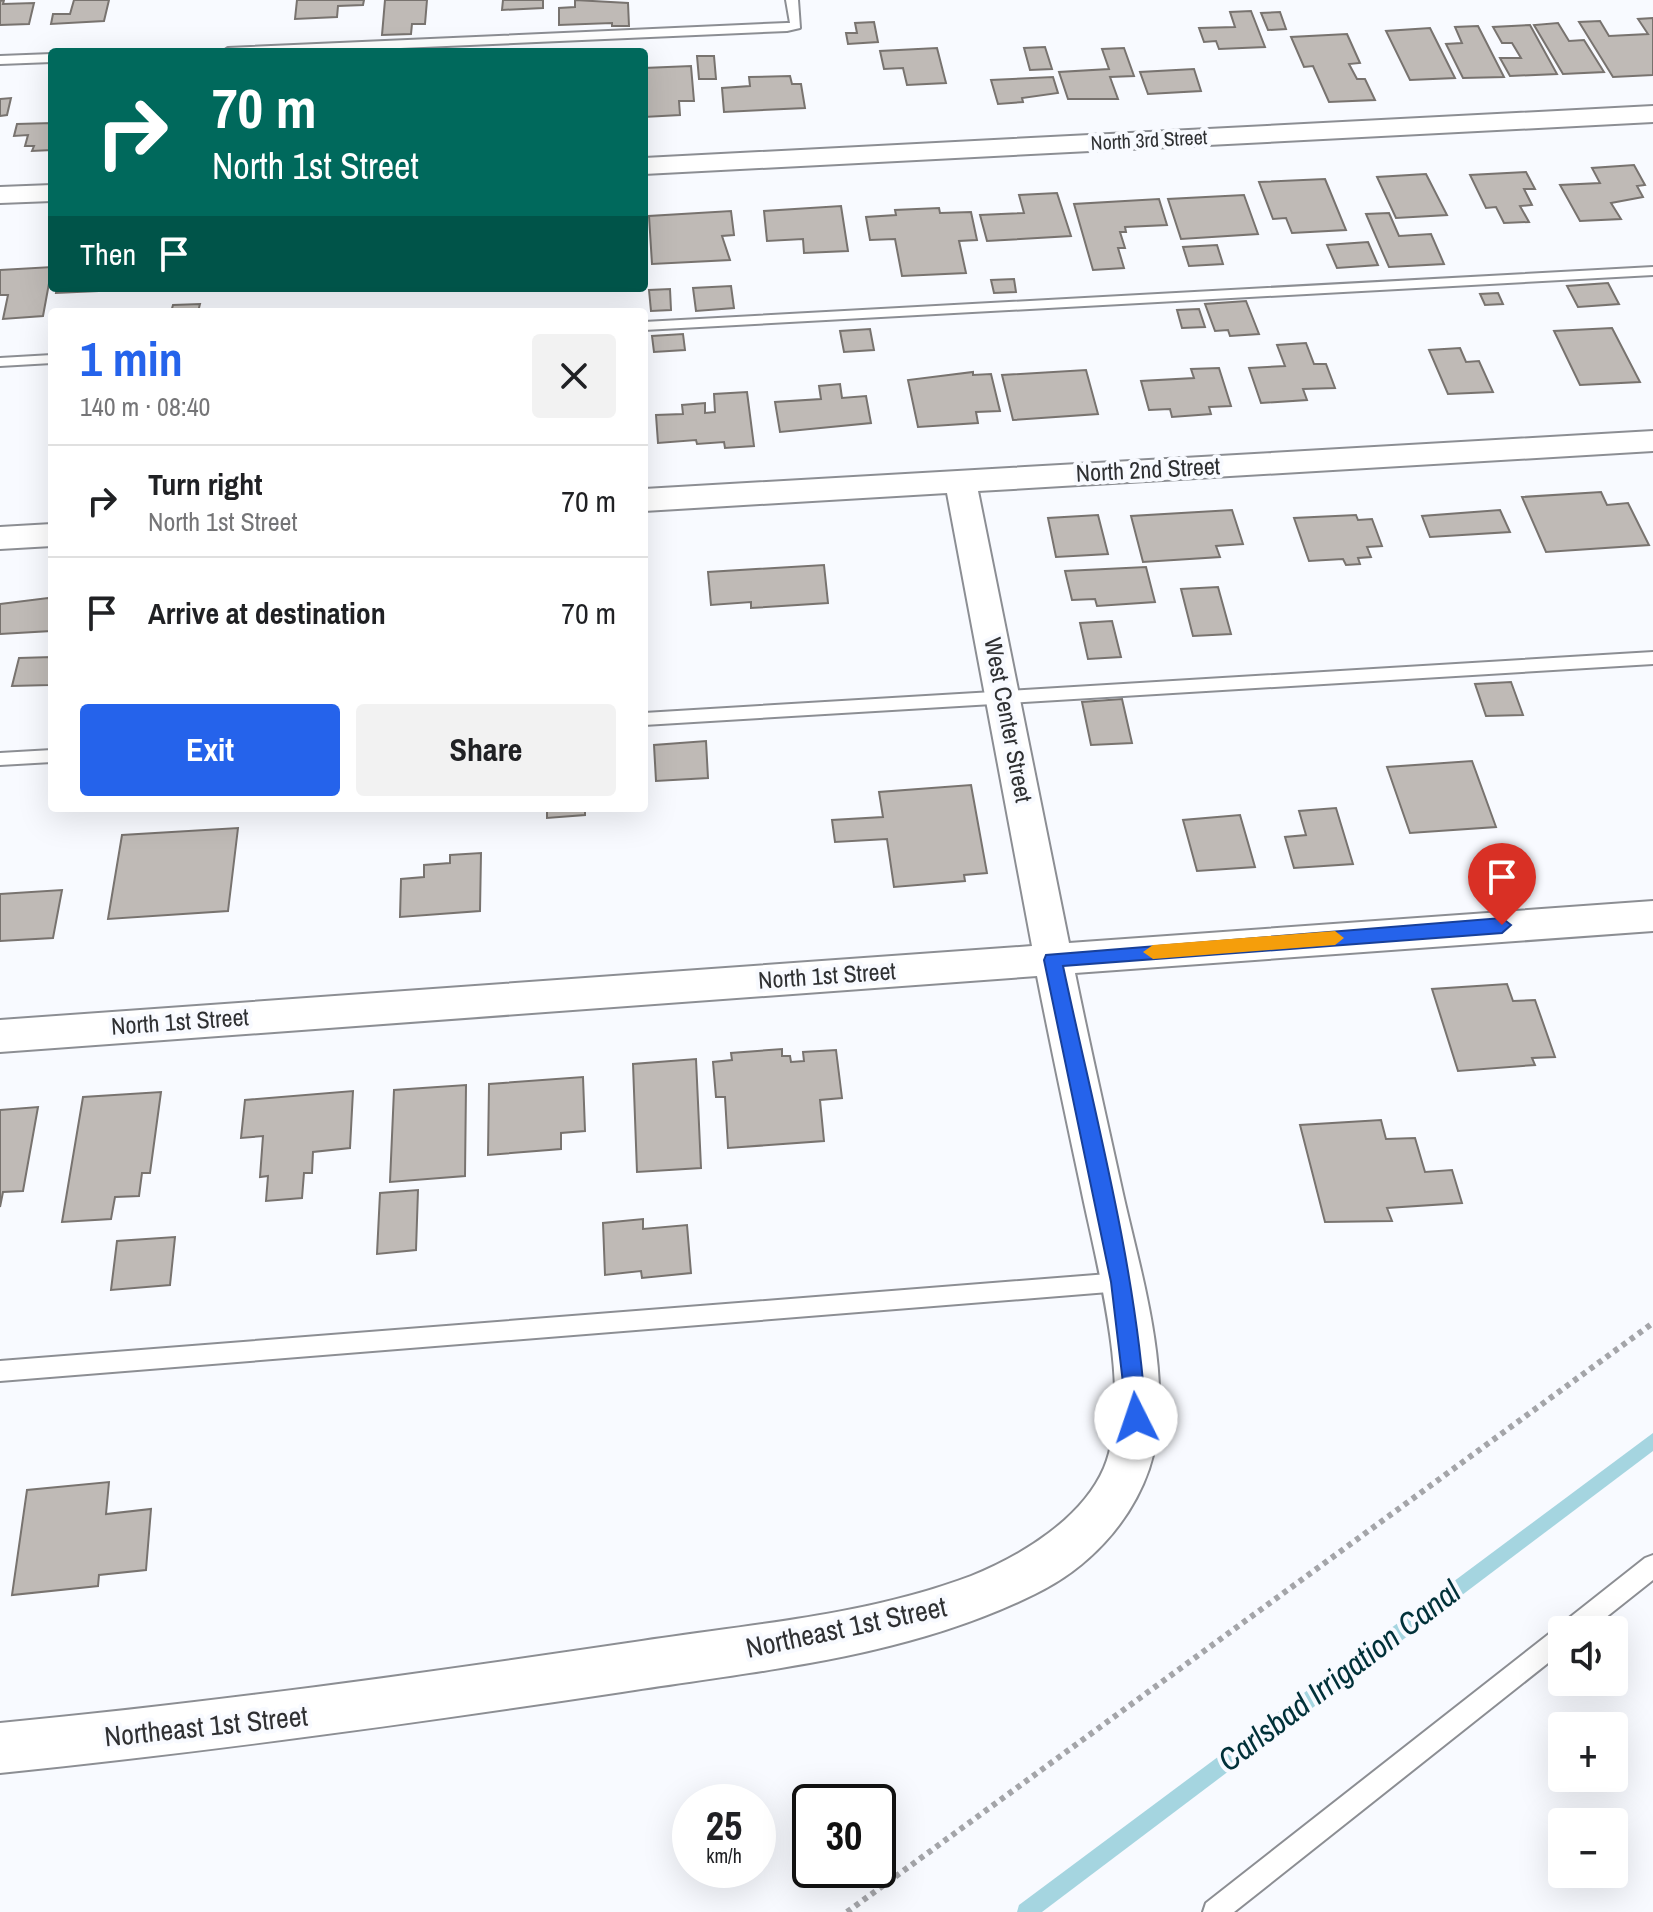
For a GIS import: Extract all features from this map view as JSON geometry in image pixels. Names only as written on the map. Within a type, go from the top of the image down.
[{"type":"street","name":"North 3rd Street","points":[[648,166],[1653,114]]},
{"type":"street","points":[[0,195],[48,193]]},
{"type":"street","name":"North 2nd Street","points":[[648,500],[1653,441]]},
{"type":"street","name":"West Center Street","points":[[960,481],[1053,960]]},
{"type":"street","points":[[0,538],[48,535]]},
{"type":"street","name":"North 1st Street","points":[[0,1036],[1653,916]]},
{"type":"street","name":"Northeast 1st Street","points":[[0,1748],[352,1710],[836,1635],[958,1604],[1024,1576],[1075,1540],[1113,1497],[1129,1465],[1136,1418],[1132,1352],[1121,1282],[1053,960]]},
{"type":"lane","points":[[317,48],[787,27],[796,25],[792,0]]},
{"type":"lane","points":[[0,60],[48,58]]},
{"type":"lane","points":[[648,326],[1653,271]]},
{"type":"lane","points":[[0,362],[48,359]]},
{"type":"lane","points":[[648,719],[1653,658]]},
{"type":"lane","points":[[0,759],[48,756]]},
{"type":"lane","points":[[0,1371],[1121,1282]]},
{"type":"lane","points":[[1590,1616],[1653,1566]]},
{"type":"lane","points":[[1215,1912],[1548,1649]]},
{"type":"path","points":[[847,1912],[1653,1323]]},
{"type":"building","points":[[4,0],[3,4],[34,3],[29,24],[0,25],[0,1]]},
{"type":"building","points":[[74,0],[109,0],[104,21],[51,24],[53,14],[70,14]]},
{"type":"building","points":[[297,0],[364,0],[363,5],[338,6],[337,17],[295,19]]},
{"type":"building","points":[[385,0],[427,0],[425,24],[412,24],[411,34],[382,35]]},
{"type":"building","points":[[503,0],[543,0],[543,8],[502,10]]},
{"type":"building","points":[[575,0],[628,3],[629,26],[612,26],[612,23],[559,25],[559,8],[575,7]]},
{"type":"building","points":[[1251,11],[1265,47],[1219,49],[1216,41],[1204,42],[1199,28],[1235,27],[1230,12]]},
{"type":"building","points":[[1280,12],[1286,29],[1268,30],[1261,13]]},
{"type":"building","points":[[1653,18],[1653,75],[1613,77],[1579,22],[1600,21],[1609,36],[1648,34],[1638,19]]},
{"type":"building","points":[[874,22],[878,42],[848,44],[846,33],[857,33],[855,23]]},
{"type":"building","points":[[1558,23],[1569,41],[1584,40],[1604,72],[1563,74],[1534,25]]},
{"type":"building","points":[[1530,25],[1557,74],[1510,76],[1500,58],[1521,58],[1512,43],[1502,43],[1493,27]]},
{"type":"building","points":[[1478,26],[1504,77],[1463,78],[1446,44],[1462,43],[1455,27]]},
{"type":"building","points":[[1430,28],[1455,78],[1410,80],[1386,31]]},
{"type":"building","points":[[1347,34],[1360,63],[1349,64],[1357,79],[1365,79],[1375,100],[1329,102],[1313,66],[1304,67],[1291,37]]},
{"type":"building","points":[[1045,47],[1052,69],[1030,70],[1024,48]]},
{"type":"building","points":[[937,48],[946,83],[907,85],[903,68],[884,69],[880,51]]},
{"type":"building","points":[[1124,48],[1134,76],[1110,77],[1118,99],[1068,99],[1059,72],[1109,69],[1102,49]]},
{"type":"building","points":[[697,56],[714,56],[716,79],[699,79]]},
{"type":"building","points":[[691,66],[694,101],[679,101],[680,115],[648,117],[648,68]]},
{"type":"building","points":[[1194,69],[1201,91],[1148,94],[1140,72]]},
{"type":"building","points":[[790,76],[792,84],[801,84],[805,108],[724,112],[722,88],[750,86],[749,77]]},
{"type":"building","points":[[1053,77],[1058,93],[1022,98],[1023,102],[998,104],[991,80]]},
{"type":"building","points":[[11,98],[7,115],[0,116],[0,99]]},
{"type":"building","points":[[48,123],[48,150],[32,151],[34,146],[25,146],[28,135],[14,136],[17,124]]},
{"type":"building","points":[[1634,165],[1645,185],[1637,186],[1643,197],[1611,203],[1621,219],[1580,221],[1560,185],[1600,183],[1592,168]]},
{"type":"building","points":[[1526,172],[1535,189],[1524,189],[1532,205],[1520,206],[1529,222],[1504,223],[1496,207],[1486,208],[1470,175]]},
{"type":"building","points":[[1426,174],[1447,215],[1396,218],[1377,177]]},
{"type":"building","points":[[1325,179],[1346,230],[1292,233],[1286,218],[1273,219],[1259,182]]},
{"type":"building","points":[[1057,193],[1071,236],[987,241],[980,215],[1024,213],[1019,195]]},
{"type":"building","points":[[1244,195],[1258,234],[1181,239],[1168,199]]},
{"type":"building","points":[[1159,199],[1167,225],[1125,227],[1126,232],[1120,232],[1125,248],[1118,248],[1124,268],[1093,270],[1074,204]]},
{"type":"building","points":[[841,206],[848,251],[804,253],[803,239],[767,241],[764,211]]},
{"type":"building","points":[[939,208],[940,213],[971,212],[977,240],[959,241],[966,273],[902,276],[895,239],[870,240],[866,217],[896,215],[895,210]]},
{"type":"building","points":[[731,211],[734,235],[722,236],[730,260],[652,264],[649,216]]},
{"type":"building","points":[[1389,213],[1399,236],[1431,234],[1444,264],[1389,267],[1366,214]]},
{"type":"building","points":[[1368,242],[1378,265],[1337,268],[1327,245]]},
{"type":"building","points":[[1217,245],[1223,264],[1189,266],[1183,247]]},
{"type":"building","points":[[48,267],[43,316],[3,319],[8,295],[0,295],[0,270]]},
{"type":"building","points":[[1014,279],[1016,292],[994,293],[991,280]]},
{"type":"building","points":[[1608,283],[1619,304],[1578,307],[1567,286]]},
{"type":"building","points":[[731,286],[734,308],[696,311],[693,288]]},
{"type":"building","points":[[670,289],[671,310],[651,311],[649,290]]},
{"type":"building","points":[[1498,293],[1503,304],[1485,305],[1480,294]]},
{"type":"building","points":[[1246,301],[1259,334],[1230,336],[1228,330],[1215,331],[1205,304]]},
{"type":"building","points":[[200,304],[199,308],[172,308],[173,305]]},
{"type":"building","points":[[1199,309],[1205,327],[1182,328],[1177,310]]},
{"type":"building","points":[[1612,328],[1640,382],[1580,385],[1554,331]]},
{"type":"building","points":[[870,329],[874,350],[844,352],[840,331]]},
{"type":"building","points":[[683,334],[685,350],[654,352],[652,336]]},
{"type":"building","points":[[1306,343],[1314,364],[1326,364],[1335,388],[1303,389],[1307,400],[1261,403],[1249,368],[1285,366],[1277,345]]},
{"type":"building","points":[[1460,348],[1466,362],[1479,361],[1493,392],[1448,394],[1429,350]]},
{"type":"building","points":[[1219,368],[1231,406],[1209,407],[1211,414],[1172,417],[1170,409],[1149,410],[1141,381],[1194,378],[1191,369]]},
{"type":"building","points":[[1086,370],[1098,414],[1013,420],[1002,375]]},
{"type":"building","points":[[973,372],[973,375],[991,374],[1000,411],[976,412],[978,423],[918,427],[908,380]]},
{"type":"building","points":[[840,384],[842,398],[866,396],[871,423],[780,432],[775,402],[821,399],[819,386]]},
{"type":"building","points":[[747,392],[754,446],[725,448],[724,442],[697,444],[696,440],[658,443],[656,415],[683,414],[682,405],[705,403],[705,413],[715,412],[714,394]]},
{"type":"building","points":[[1601,492],[1607,505],[1628,503],[1649,545],[1546,552],[1522,497]]},
{"type":"building","points":[[1232,510],[1243,544],[1216,546],[1220,557],[1143,562],[1131,516]]},
{"type":"building","points":[[1500,510],[1510,532],[1430,537],[1422,516]]},
{"type":"building","points":[[1098,515],[1108,554],[1056,557],[1048,518]]},
{"type":"building","points":[[1356,515],[1358,520],[1372,519],[1382,546],[1367,547],[1371,557],[1358,558],[1360,564],[1346,565],[1343,559],[1309,561],[1294,518]]},
{"type":"building","points":[[824,565],[828,603],[751,608],[751,602],[711,605],[708,572]]},
{"type":"building","points":[[1146,567],[1155,602],[1097,606],[1095,599],[1072,600],[1065,571]]},
{"type":"building","points":[[1218,587],[1231,634],[1193,636],[1181,589]]},
{"type":"building","points":[[48,598],[48,631],[0,634],[0,604]]},
{"type":"building","points":[[1112,621],[1121,657],[1088,659],[1080,623]]},
{"type":"building","points":[[48,657],[48,685],[12,686],[19,658]]},
{"type":"building","points":[[1511,682],[1523,715],[1486,716],[1475,684]]},
{"type":"building","points":[[1122,699],[1132,743],[1091,745],[1082,702]]},
{"type":"building","points":[[706,741],[708,778],[656,781],[654,745]]},
{"type":"building","points":[[1472,761],[1496,827],[1410,833],[1387,767]]},
{"type":"building","points":[[971,785],[987,873],[964,875],[965,881],[894,887],[887,839],[835,842],[832,820],[883,817],[879,792]]},
{"type":"building","points":[[1336,808],[1353,864],[1294,868],[1285,837],[1306,835],[1299,811]]},
{"type":"building","points":[[547,812],[585,812],[585,815],[547,818]]},
{"type":"building","points":[[1240,815],[1255,867],[1197,871],[1183,820]]},
{"type":"building","points":[[238,828],[228,911],[108,919],[122,835]]},
{"type":"building","points":[[481,853],[480,911],[400,917],[401,879],[424,877],[424,865],[450,863],[450,855]]},
{"type":"building","points":[[62,890],[53,938],[0,941],[0,894]]},
{"type":"building","points":[[1507,984],[1513,1001],[1535,1000],[1555,1057],[1532,1058],[1535,1065],[1458,1071],[1432,989]]},
{"type":"building","points":[[782,1049],[782,1056],[790,1056],[791,1062],[804,1061],[803,1052],[836,1050],[842,1098],[820,1100],[824,1141],[728,1148],[725,1097],[716,1097],[713,1062],[732,1060],[731,1053]]},
{"type":"building","points":[[696,1059],[701,1168],[637,1172],[633,1064]]},
{"type":"building","points":[[583,1077],[585,1131],[561,1133],[561,1149],[488,1155],[489,1084]]},
{"type":"building","points":[[466,1085],[465,1176],[390,1182],[394,1090]]},
{"type":"building","points":[[353,1091],[350,1148],[313,1152],[312,1173],[304,1173],[302,1198],[266,1201],[268,1176],[260,1177],[263,1136],[241,1138],[245,1100]]},
{"type":"building","points":[[161,1092],[150,1173],[142,1173],[139,1196],[115,1197],[111,1219],[62,1222],[83,1097]]},
{"type":"building","points":[[38,1107],[23,1191],[3,1192],[0,1207],[0,1110]]},
{"type":"building","points":[[1381,1120],[1386,1139],[1415,1138],[1425,1172],[1452,1170],[1462,1203],[1387,1208],[1392,1221],[1325,1222],[1300,1125]]},
{"type":"building","points":[[418,1190],[416,1250],[377,1254],[380,1193]]},
{"type":"building","points":[[643,1219],[643,1229],[687,1225],[691,1273],[642,1278],[641,1271],[605,1275],[603,1223]]},
{"type":"building","points":[[175,1237],[170,1285],[111,1290],[117,1241]]},
{"type":"building","points":[[109,1482],[106,1514],[151,1509],[146,1570],[99,1575],[98,1586],[12,1595],[27,1490]]},
{"type":"waterway","name":"Carlsbad Irrigation Canal","points":[[1026,1912],[1653,1441]]},
{"type":"slow traffic","points":[[1153,952],[1335,938]]},
{"type":"route","points":[[1136,1418],[1132,1352],[1121,1282],[1053,960],[1502,925]]}]
